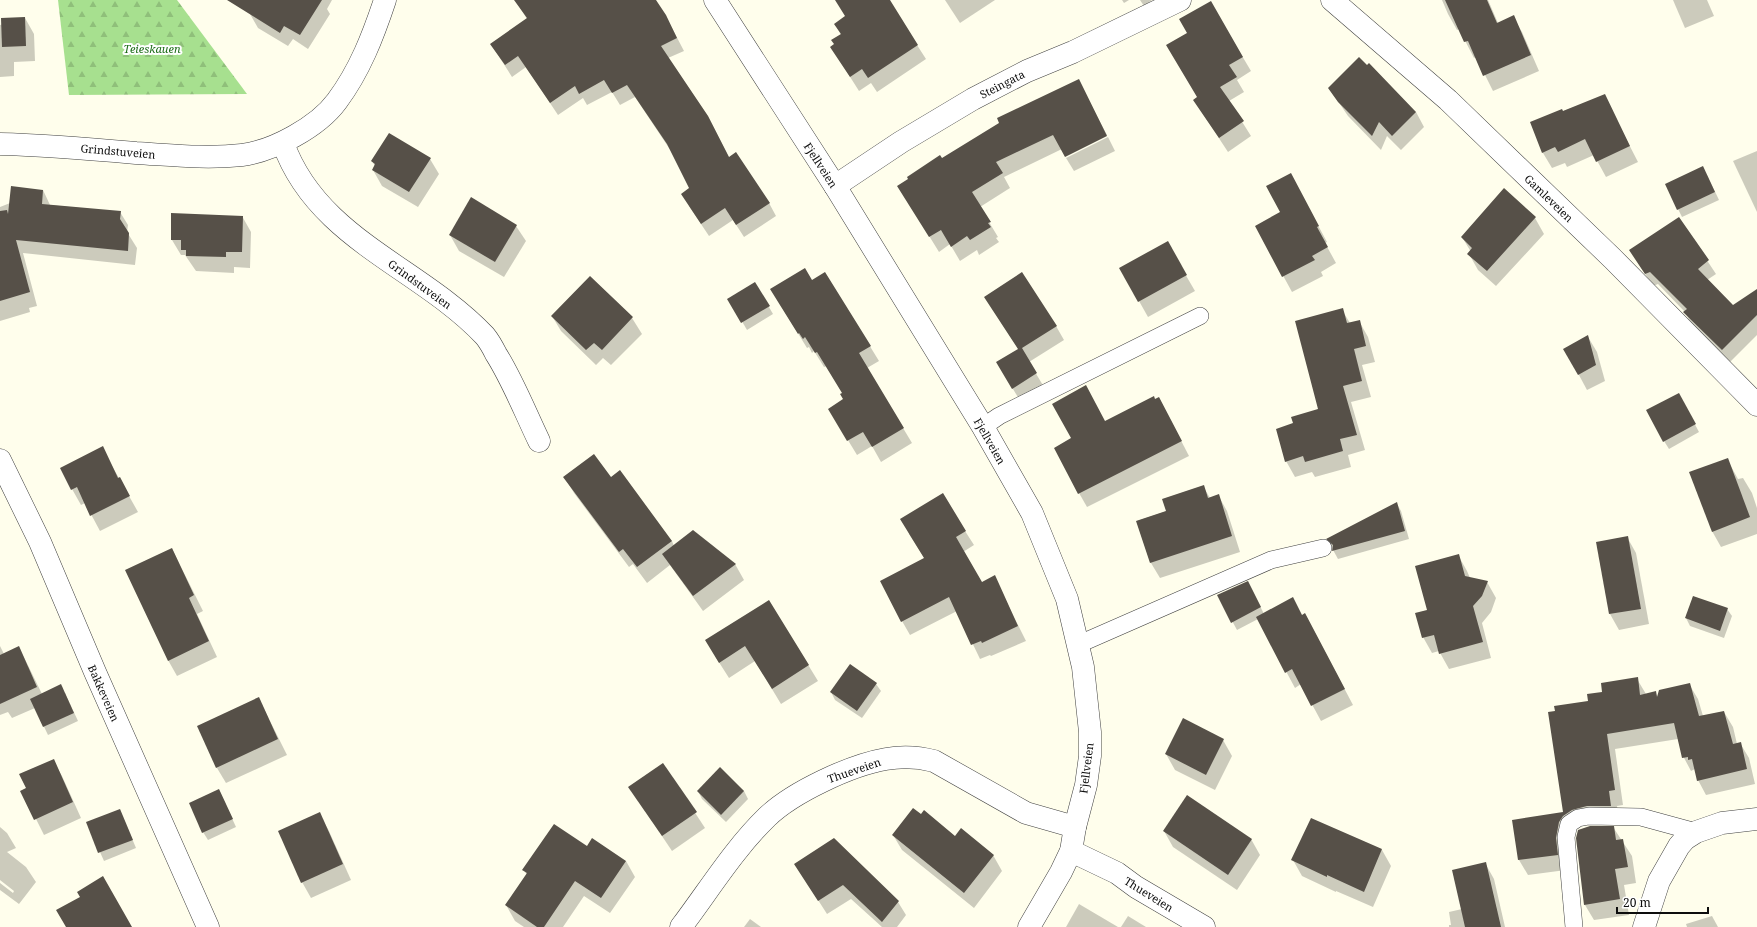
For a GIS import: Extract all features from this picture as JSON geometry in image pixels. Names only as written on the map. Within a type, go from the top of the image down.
[{"type":"street","name":"Grindstuveien","points":[[0,144],[38,145],[197,157],[243,155],[283,143],[311,126],[337,102],[359,67],[372,39],[385,0]]},
{"type":"street","name":"Fjellveien","points":[[714,0],[835,186],[983,427],[1032,513],[1067,599],[1083,667],[1090,732],[1090,756],[1086,786],[1075,827],[1071,851],[1061,872],[1028,927]]},
{"type":"street","name":"Steingata","points":[[835,186],[901,142],[972,99],[1027,71],[1073,52],[1180,0]]},
{"type":"street","name":"Gamleveien","points":[[1332,0],[1448,100],[1613,259],[1757,405]]},
{"type":"street","name":"Grindstuveien","points":[[283,143],[290,162],[299,178],[326,213],[366,245],[448,304],[486,337],[504,366],[539,441]]},
{"type":"street","name":"Bakkeveien","points":[[0,460],[40,542],[95,672],[208,927]]},
{"type":"street","name":"Thueveien","points":[[681,927],[749,837],[768,816],[806,788],[853,768],[886,759],[922,758],[934,761],[1026,813],[1075,827]]},
{"type":"street","points":[[1644,927],[1658,881],[1679,846],[1685,839],[1696,832],[1722,823],[1757,819]]},
{"type":"street","name":"Thueveien","points":[[1071,851],[1117,873],[1136,887],[1204,927]]},
{"type":"lane","points":[[983,427],[999,416],[1200,316]]},
{"type":"lane","points":[[1077,645],[1271,560],[1323,548]]},
{"type":"lane","points":[[1574,927],[1566,837],[1569,824],[1578,818],[1589,816],[1641,817],[1696,832]]},
{"type":"green space","name":"Teieskauen","points":[[58,0],[177,0],[247,94],[69,95]]},
{"type":"building","points":[[227,0],[322,0],[300,35],[284,26],[280,33]]},
{"type":"building","points":[[514,0],[656,0],[666,15],[677,38],[661,46],[708,116],[729,157],[736,152],[770,203],[736,225],[725,208],[701,224],[681,194],[689,188],[667,144],[627,85],[612,93],[604,80],[579,94],[575,86],[550,103],[518,56],[505,65],[490,44],[527,18]]},
{"type":"building","points":[[835,0],[890,0],[918,45],[868,78],[862,69],[850,77],[830,47],[834,44],[831,40],[841,34],[834,24],[845,16]]},
{"type":"building","points":[[1445,0],[1487,0],[1497,23],[1514,15],[1531,55],[1483,76],[1468,41],[1464,42]]},
{"type":"building","points":[[1211,1],[1243,57],[1229,65],[1237,77],[1220,87],[1244,121],[1219,138],[1193,100],[1197,97],[1166,45],[1187,33],[1179,19]]},
{"type":"building","points":[[25,17],[26,46],[2,47],[1,18]]},
{"type":"building","points":[[1359,57],[1367,65],[1369,63],[1416,112],[1392,136],[1379,122],[1372,136],[1338,102],[1328,88]]},
{"type":"building","points":[[1079,79],[1107,136],[1065,157],[1053,135],[996,162],[1003,173],[972,192],[991,222],[988,223],[991,227],[970,240],[967,236],[951,247],[941,230],[929,237],[897,186],[908,179],[907,177],[940,155],[942,158],[999,123],[997,118]]},
{"type":"building","points":[[1605,94],[1630,146],[1596,162],[1585,139],[1558,152],[1555,147],[1542,153],[1530,122],[1562,109],[1563,111]]},
{"type":"building","points":[[389,133],[431,158],[409,192],[372,170],[375,164],[371,161]]},
{"type":"building","points":[[1703,166],[1715,192],[1677,210],[1665,184]]},
{"type":"building","points":[[1291,173],[1319,226],[1317,227],[1328,247],[1312,256],[1315,260],[1282,277],[1255,226],[1280,212],[1266,186]]},
{"type":"building","points":[[11,186],[43,190],[42,204],[121,211],[120,219],[129,233],[128,251],[16,240],[30,292],[0,301],[0,211],[7,210],[8,214]]},
{"type":"building","points":[[1504,188],[1536,217],[1487,271],[1467,254],[1472,248],[1461,237]]},
{"type":"building","points":[[471,197],[517,225],[495,262],[449,235]]},
{"type":"building","points":[[171,213],[243,216],[242,252],[226,252],[226,257],[186,256],[186,250],[181,250],[181,240],[171,240]]},
{"type":"building","points":[[1679,217],[1709,260],[1698,269],[1733,305],[1757,289],[1757,315],[1722,350],[1683,312],[1687,309],[1650,272],[1645,274],[1629,250]]},
{"type":"building","points":[[1168,241],[1187,275],[1138,302],[1119,268]]},
{"type":"building","points":[[805,268],[812,280],[825,272],[871,346],[859,353],[904,428],[872,447],[863,432],[847,441],[828,409],[843,399],[840,394],[842,393],[817,352],[815,353],[805,337],[803,339],[799,333],[798,334],[770,289]]},
{"type":"building","points":[[1022,272],[1057,326],[1022,348],[1037,373],[1012,389],[996,362],[1018,349],[984,297]]},
{"type":"building","points":[[590,276],[633,317],[602,350],[594,343],[586,350],[551,316]]},
{"type":"building","points":[[755,282],[770,306],[741,323],[727,299]]},
{"type":"building","points":[[1343,308],[1347,323],[1360,320],[1366,346],[1354,349],[1362,381],[1343,386],[1357,435],[1340,439],[1343,451],[1305,462],[1303,456],[1285,462],[1276,429],[1293,423],[1291,417],[1318,409],[1295,321]]},
{"type":"building","points":[[1588,335],[1596,365],[1578,375],[1563,349]]},
{"type":"building","points":[[1086,385],[1105,421],[1154,396],[1155,399],[1159,397],[1182,441],[1078,494],[1054,448],[1071,438],[1052,404]]},
{"type":"building","points":[[1679,393],[1696,424],[1663,442],[1646,410]]},
{"type":"building","points":[[103,446],[118,478],[120,477],[130,496],[90,516],[77,487],[71,490],[60,468]]},
{"type":"building","points":[[594,454],[611,477],[620,470],[672,541],[637,567],[623,549],[619,552],[563,477]]},
{"type":"building","points":[[1728,458],[1750,517],[1712,532],[1689,472]]},
{"type":"building","points":[[1204,485],[1208,498],[1219,494],[1232,536],[1150,563],[1136,521],[1166,511],[1162,499]]},
{"type":"building","points":[[943,493],[966,531],[956,537],[982,582],[995,575],[1018,626],[982,643],[981,641],[971,645],[949,597],[901,622],[880,581],[924,558],[900,519]]},
{"type":"building","points":[[1397,502],[1405,531],[1332,551],[1333,545],[1326,539]]},
{"type":"building","points":[[693,530],[736,564],[693,596],[662,554]]},
{"type":"building","points":[[1628,536],[1641,609],[1609,614],[1596,542]]},
{"type":"building","points":[[172,548],[194,595],[189,598],[209,641],[168,661],[125,570]]},
{"type":"building","points":[[1459,554],[1465,576],[1488,581],[1482,596],[1473,606],[1483,642],[1439,654],[1434,635],[1422,638],[1415,613],[1427,610],[1415,566]]},
{"type":"building","points":[[1248,581],[1261,607],[1231,623],[1217,595]]},
{"type":"building","points":[[1693,596],[1728,608],[1720,631],[1685,618]]},
{"type":"building","points":[[1293,597],[1302,615],[1305,613],[1345,689],[1311,706],[1292,669],[1285,673],[1256,617]]},
{"type":"building","points":[[769,600],[809,665],[772,689],[745,646],[719,663],[705,640]]},
{"type":"building","points":[[19,646],[37,687],[0,704],[0,655]]},
{"type":"building","points":[[850,664],[877,683],[857,711],[830,692]]},
{"type":"building","points":[[1638,677],[1640,695],[1656,691],[1657,697],[1659,690],[1690,683],[1699,716],[1724,711],[1733,744],[1741,742],[1747,769],[1697,781],[1692,759],[1688,760],[1688,757],[1682,758],[1674,723],[1607,734],[1615,790],[1609,791],[1611,806],[1587,806],[1572,810],[1563,816],[1559,822],[1556,838],[1558,855],[1518,860],[1512,820],[1563,812],[1548,712],[1555,711],[1554,706],[1588,701],[1587,694],[1602,692],[1601,683]]},
{"type":"building","points":[[61,684],[74,713],[43,727],[30,699]]},
{"type":"building","points":[[259,697],[278,739],[216,768],[197,726]]},
{"type":"building","points":[[1183,718],[1224,739],[1206,775],[1165,754]]},
{"type":"building","points":[[54,759],[73,802],[34,820],[20,791],[26,788],[19,774]]},
{"type":"building","points":[[663,763],[697,812],[662,836],[628,787]]},
{"type":"building","points":[[720,767],[744,791],[721,815],[697,791]]},
{"type":"building","points":[[219,789],[233,819],[202,833],[189,803]]},
{"type":"building","points":[[1187,795],[1252,839],[1228,875],[1163,831]]},
{"type":"building","points":[[913,808],[921,814],[924,810],[955,836],[961,828],[994,855],[964,893],[892,835]]},
{"type":"building","points":[[120,809],[133,840],[98,853],[86,822]]},
{"type":"building","points":[[320,812],[343,864],[301,883],[278,831]]},
{"type":"building","points":[[1311,818],[1382,849],[1364,892],[1291,860]]},
{"type":"building","points":[[554,824],[587,846],[592,838],[626,861],[601,898],[575,881],[544,927],[537,927],[505,905],[527,873],[522,870]]},
{"type":"building","points":[[1590,826],[1614,826],[1616,840],[1623,839],[1628,867],[1615,869],[1620,899],[1584,905],[1576,838],[1578,830]]},
{"type":"building","points":[[834,838],[899,901],[882,922],[843,885],[818,901],[794,864]]},
{"type":"building","points":[[1486,862],[1501,927],[1465,927],[1452,870]]},
{"type":"building","points":[[103,876],[132,927],[66,927],[56,910],[80,897],[77,892]]}]
